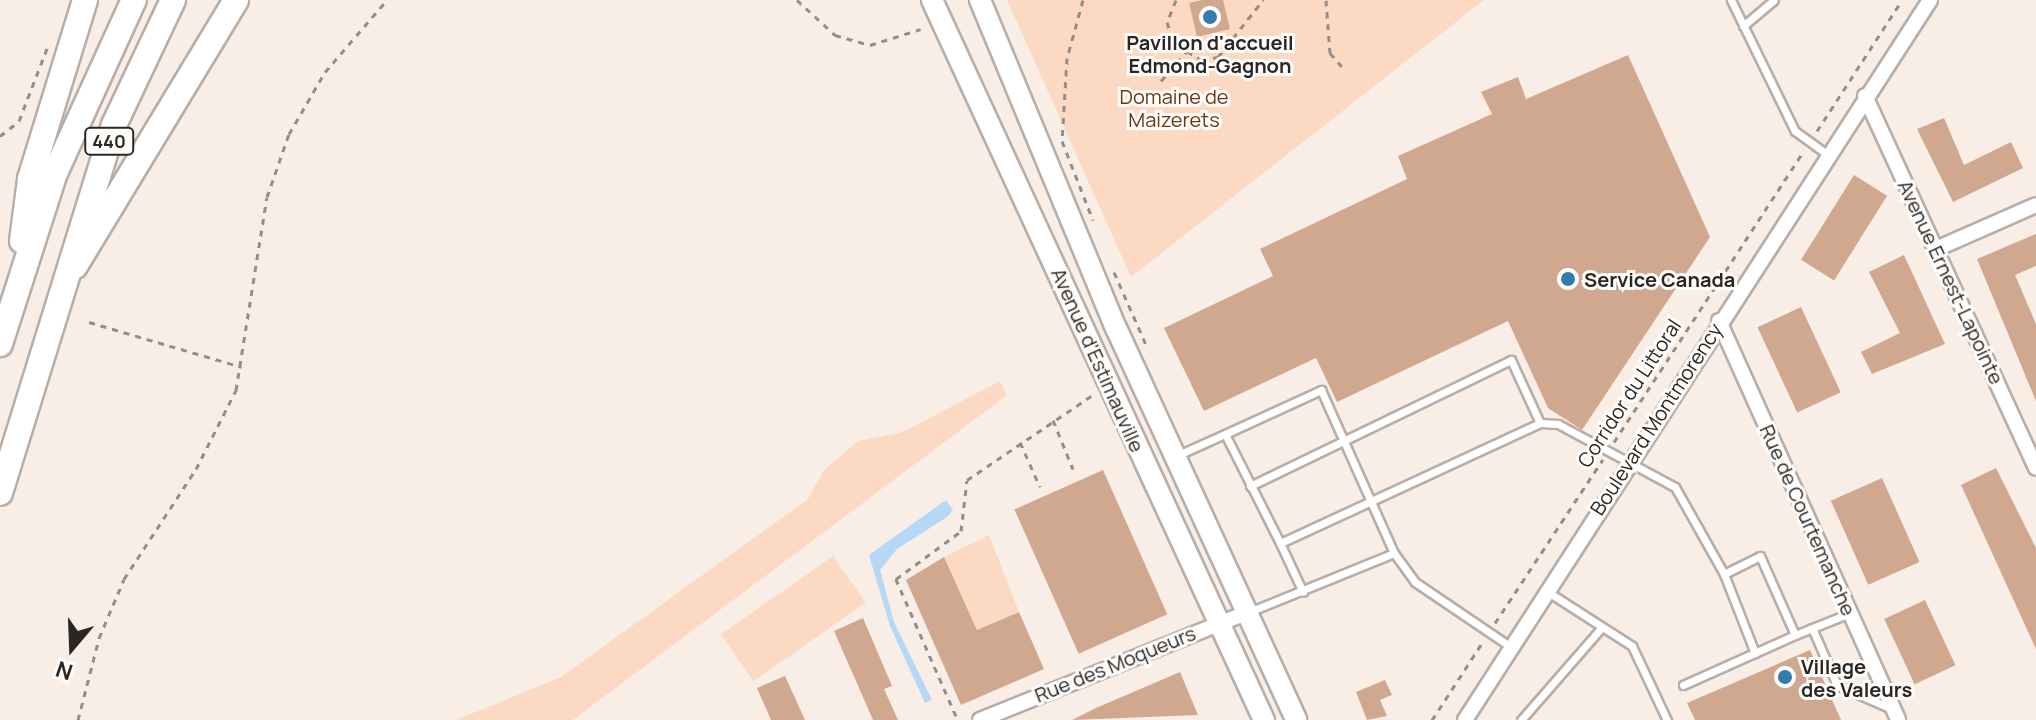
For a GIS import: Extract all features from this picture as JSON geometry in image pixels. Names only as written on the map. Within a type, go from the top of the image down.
[{"type":"highway","points":[[19,280],[30,179],[85,0]]},
{"type":"highway","name":"440","points":[[0,344],[19,280],[82,108],[134,0]]},
{"type":"highway","name":"440","points":[[0,493],[59,287],[114,125],[173,0]]},
{"type":"highway","points":[[59,287],[236,0]]},
{"type":"main road","name":"Avenue d'Estimauville","points":[[932,0],[1107,386],[1221,621],[1264,720]]},
{"type":"main road","name":"Avenue d'Estimauville","points":[[980,0],[1177,455],[1251,611],[1296,720]]},
{"type":"street","name":"Boulevard Montmorency","points":[[1465,720],[1719,321],[1930,0]]},
{"type":"street","name":"Avenue Ernest-Lapointe","points":[[1865,96],[2036,467]]},
{"type":"street","points":[[1936,249],[2036,205]]},
{"type":"street","name":"Rue de Courtemanche","points":[[1719,321],[1896,715]]},
{"type":"street","name":"Rue des Moqueurs","points":[[980,720],[1251,611]]},
{"type":"lane","points":[[1731,0],[1795,131],[1827,154]]},
{"type":"lane","points":[[1743,26],[1774,0]]},
{"type":"lane","points":[[1250,486],[1511,360],[1540,423]]},
{"type":"lane","points":[[1177,455],[1321,390],[1374,495],[1394,553],[1415,582],[1511,647]]},
{"type":"lane","points":[[1280,543],[1374,495],[1540,423],[1558,424],[1675,487],[1724,574],[1755,653]]},
{"type":"lane","points":[[1225,434],[1303,592]]},
{"type":"lane","points":[[1251,611],[1394,553]]},
{"type":"lane","points":[[1724,574],[1760,556],[1795,635]]},
{"type":"lane","points":[[1547,591],[1632,646],[1667,720]]},
{"type":"lane","points":[[1683,685],[1850,613]]},
{"type":"lane","points":[[1521,720],[1602,627]]},
{"type":"lane","points":[[1812,628],[1837,685],[1896,715]]},
{"type":"path","points":[[78,720],[99,638],[124,579],[207,450],[242,367],[272,175],[325,72],[387,0]]},
{"type":"path","points":[[797,0],[820,26],[859,42],[895,42],[921,29]]},
{"type":"path","points":[[1064,110],[1072,26],[1083,0]]},
{"type":"path","points":[[1176,0],[1167,22],[1173,41],[1201,60],[1218,57],[1263,0]]},
{"type":"path","points":[[1326,0],[1330,53],[1343,68]]},
{"type":"path","name":"Corridor du Littoral","points":[[1432,720],[1902,0]]},
{"type":"path","points":[[0,136],[19,121],[49,43]]},
{"type":"path","points":[[1161,81],[1187,51]]},
{"type":"path","points":[[89,322],[242,367]]},
{"type":"path","points":[[956,716],[896,579],[961,531],[967,480],[1107,386]]},
{"type":"path","points":[[1053,420],[1073,469]]},
{"type":"path","points":[[1020,442],[1040,487]]},
{"type":"green space","name":"Domaine de Maizerets","points":[[1007,0],[1484,0],[1131,277]]},
{"type":"green space","points":[[1000,381],[1007,395],[573,720],[456,720],[561,677],[808,499],[824,470],[858,441],[903,432]]},
{"type":"green space","points":[[989,535],[1019,612],[992,624],[986,649],[944,557]]},
{"type":"green space","points":[[833,556],[866,603],[753,681],[721,635]]},
{"type":"water","points":[[946,500],[953,510],[947,517],[897,549],[880,570],[894,622],[932,700],[925,703],[890,626],[869,555]]},
{"type":"building","name":"Pavillon d'accueil Edmond-Gagnon","points":[[1223,0],[1230,29],[1197,37],[1189,3]]},
{"type":"building","name":"Service Canada","points":[[1628,55],[1710,237],[1582,430],[1548,408],[1508,321],[1337,402],[1316,358],[1204,411],[1164,328],[1273,276],[1260,249],[1407,179],[1398,156],[1492,114],[1481,92],[1518,77],[1526,99]]},
{"type":"building","points":[[1944,118],[1964,165],[2011,142],[2023,168],[1953,202],[1917,129]]},
{"type":"building","points":[[1854,175],[1887,196],[1834,280],[1801,260]]},
{"type":"building","points":[[2036,234],[2036,266],[2015,275],[2036,324],[2036,401],[1977,259]]},
{"type":"building","points":[[1904,255],[1945,344],[1872,374],[1861,352],[1900,333],[1869,272]]},
{"type":"building","points":[[1801,307],[1841,392],[1797,412],[1757,327]]},
{"type":"building","points":[[1996,468],[2036,548],[2036,649],[1961,485]]},
{"type":"building","points":[[1103,470],[1167,614],[1079,654],[1014,509]]},
{"type":"building","points":[[1882,478],[1919,562],[1868,585],[1831,501]]},
{"type":"building","points":[[944,557],[977,630],[1019,612],[1044,669],[961,705],[906,580]]},
{"type":"building","points":[[1925,600],[1955,665],[1915,684],[1884,619]]},
{"type":"building","points":[[863,618],[892,686],[884,689],[898,720],[873,720],[834,631]]},
{"type":"building","name":"Village des Valeurs","points":[[1810,650],[1841,720],[1695,720],[1687,703]]},
{"type":"building","points":[[1180,672],[1198,715],[1072,720],[1096,708]]},
{"type":"building","points":[[785,676],[805,720],[771,720],[757,688]]},
{"type":"building","points":[[1385,680],[1392,695],[1380,700],[1387,716],[1367,720],[1356,692]]},
{"type":"place","name":"Pavillon d'accueil Edmond-Gagnon","points":[[1210,17]]},
{"type":"place","name":"Service Canada","points":[[1568,279]]},
{"type":"place","name":"Village des Valeurs","points":[[1785,677]]}]
